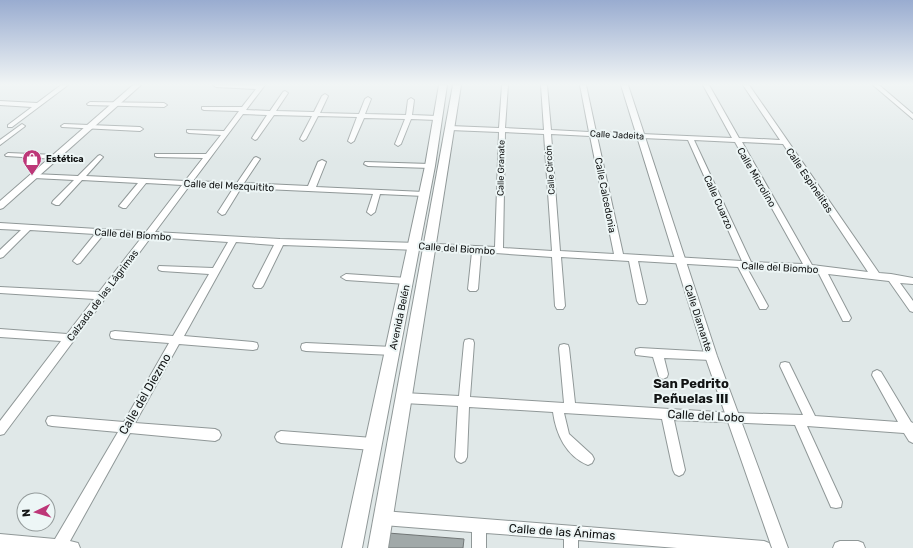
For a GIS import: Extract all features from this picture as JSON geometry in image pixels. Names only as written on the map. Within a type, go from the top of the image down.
[{"type":"main road","name":"Avenida Belén","points":[[352,548],[430,166],[438,111]]},
{"type":"main road","name":"Avenida Belén","points":[[378,548],[453,111]]},
{"type":"street","points":[[0,143],[22,126],[8,126],[30,111]]},
{"type":"street","points":[[0,206],[109,111]]},
{"type":"street","points":[[237,111],[316,115],[437,118]]},
{"type":"street","name":"Calzada de las Lágrimas","points":[[1,427],[243,111]]},
{"type":"street","points":[[303,139],[318,111]]},
{"type":"street","points":[[351,141],[363,111]]},
{"type":"street","points":[[398,144],[409,117],[410,111]]},
{"type":"street","name":"Calle Granate","points":[[499,251],[503,111]]},
{"type":"street","name":"Calle Circón","points":[[546,111],[560,306]]},
{"type":"street","name":"Calle Calcedonia","points":[[589,111],[619,258]]},
{"type":"street","name":"Calle Diamante","points":[[632,111],[711,356],[780,548]]},
{"type":"street","name":"Calle Microlino","points":[[720,111],[809,268]]},
{"type":"street","name":"Calle Espinelitas","points":[[763,111],[874,275]]},
{"type":"street","points":[[255,138],[271,113]]},
{"type":"street","points":[[64,126],[140,129]]},
{"type":"street","name":"Calle Jadeita","points":[[450,128],[784,142]]},
{"type":"street","points":[[189,131],[226,133]]},
{"type":"street","name":"Calle Cuarzo","points":[[690,138],[763,306]]},
{"type":"street","points":[[8,155],[56,157]]},
{"type":"street","points":[[157,155],[208,156]]},
{"type":"street","points":[[56,203],[100,157]]},
{"type":"street","points":[[222,212],[256,159]]},
{"type":"street","points":[[311,189],[322,162]]},
{"type":"street","points":[[368,164],[430,166]]},
{"type":"street","name":"Calle del Mezquitito","points":[[34,176],[424,194]]},
{"type":"street","points":[[123,206],[144,181]]},
{"type":"street","points":[[371,212],[377,192]]},
{"type":"street","points":[[0,198],[9,198]]},
{"type":"street","name":"Calle del Biombo","points":[[0,226],[233,240],[413,246],[809,268],[891,277],[913,281]]},
{"type":"street","points":[[0,255],[29,227]]},
{"type":"street","points":[[77,261],[101,232]]},
{"type":"street","name":"Calle del Diezmo","points":[[58,547],[233,240]]},
{"type":"street","points":[[258,286],[280,242]]},
{"type":"street","points":[[473,289],[477,250]]},
{"type":"street","points":[[633,258],[642,301]]},
{"type":"street","points":[[162,268],[214,272]]},
{"type":"street","points":[[821,270],[846,318]]},
{"type":"street","points":[[346,277],[407,281]]},
{"type":"street","points":[[891,277],[913,308]]},
{"type":"street","points":[[0,290],[101,296]]},
{"type":"street","points":[[0,333],[70,338]]},
{"type":"street","points":[[115,335],[253,346]]},
{"type":"street","points":[[461,457],[461,438],[469,343]]},
{"type":"street","points":[[306,347],[392,351]]},
{"type":"street","points":[[564,348],[564,407],[560,428],[564,438],[588,459]]},
{"type":"street","points":[[640,352],[711,356]]},
{"type":"street","points":[[657,352],[663,374]]},
{"type":"street","points":[[785,366],[812,421]]},
{"type":"street","points":[[877,375],[911,431]]},
{"type":"street","name":"Calle del Lobo","points":[[404,398],[465,400],[733,418],[798,420],[911,431]]},
{"type":"street","points":[[667,414],[679,470]]},
{"type":"street","points":[[798,420],[836,502]]},
{"type":"street","points":[[52,421],[214,435]]},
{"type":"street","points":[[281,437],[374,444]]},
{"type":"street","name":"Calle de las Ánimas","points":[[383,518],[764,548]]},
{"type":"street","points":[[478,548],[479,526]]},
{"type":"street","points":[[571,533],[571,548]]},
{"type":"street","points":[[0,541],[73,548]]},
{"type":"street","points":[[840,548],[858,548]]},
{"type":"building","points":[[388,533],[464,539],[463,548],[386,548]]},
{"type":"place","name":"Estética","points":[[32,176]]},
{"type":"district","name":"San Pedrito Peñuelas III","points":[[691,390]]}]
